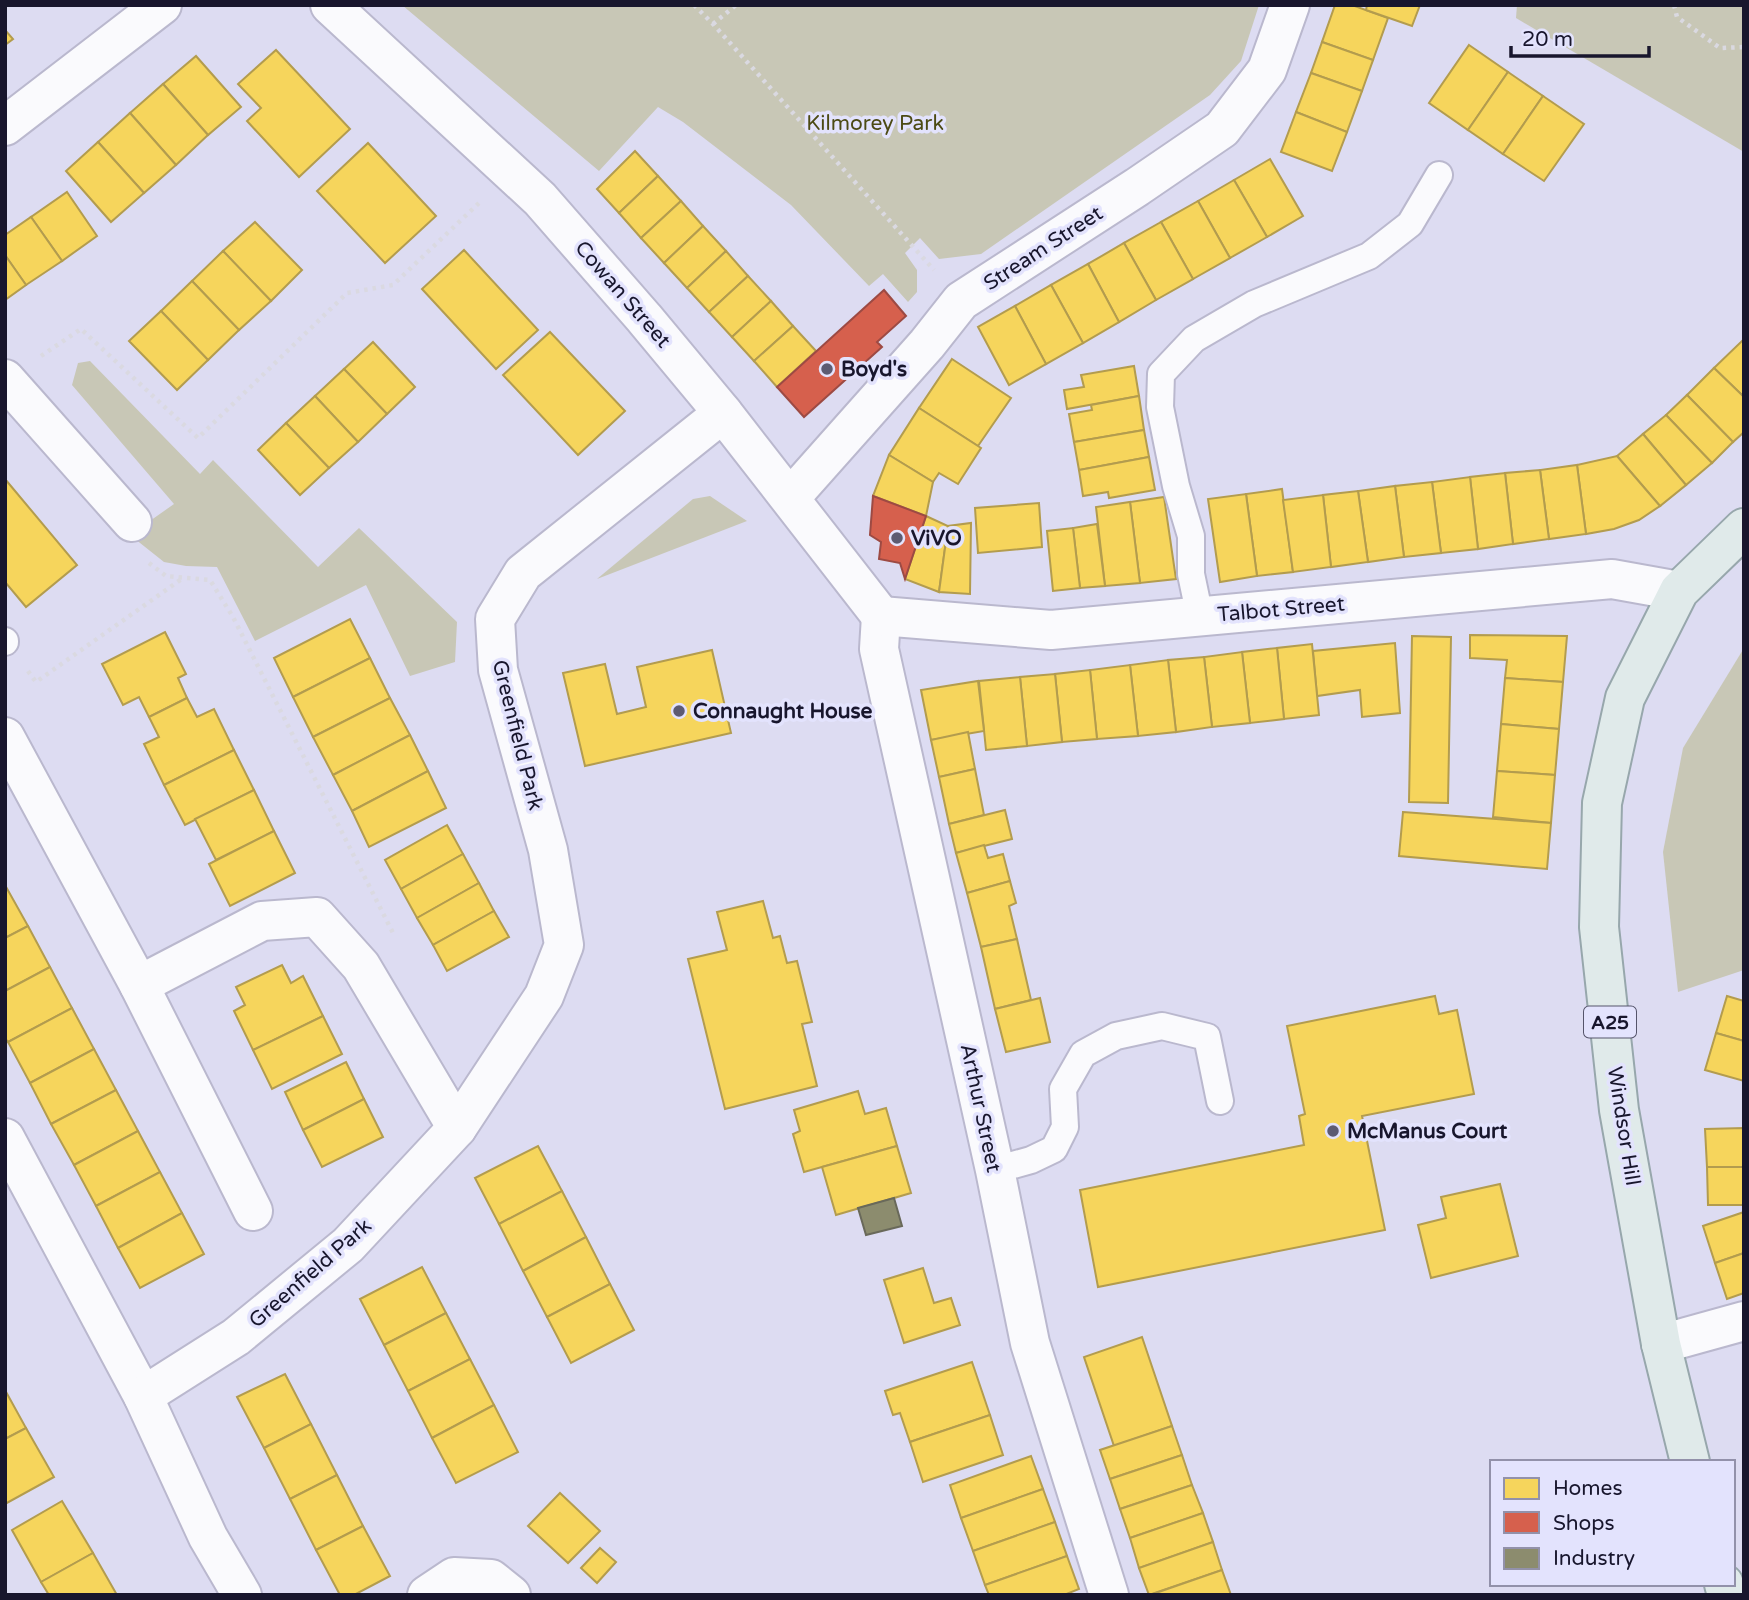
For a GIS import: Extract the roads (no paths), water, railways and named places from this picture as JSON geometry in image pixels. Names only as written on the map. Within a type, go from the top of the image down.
[{"type":"main road","name":"A25","points":[[1679,591],[1744,528]]},
{"type":"main road","name":"Windsor Hill","points":[[1679,591],[1625,698],[1602,803],[1599,927],[1619,1110],[1661,1344],[1690,1460]]},
{"type":"street","points":[[5,126],[162,5]]},
{"type":"street","name":"Cowan Street","points":[[330,5],[540,199],[723,413],[881,616]]},
{"type":"street","name":"Stream Street","points":[[791,497],[927,344],[961,301],[1138,187],[1222,129],[1267,70],[1290,5]]},
{"type":"street","points":[[6,379],[132,522]]},
{"type":"street","name":"Greenfield Park","points":[[144,1395],[236,1338],[348,1245],[457,1128],[544,996],[564,945],[548,850],[498,670],[495,619],[523,573],[723,413]]},
{"type":"street","name":"Talbot Street","points":[[881,616],[1051,629],[1612,579],[1679,591]]},
{"type":"street","name":"Arthur Street","points":[[881,616],[879,649],[995,1170],[1030,1343],[1109,1595]]},
{"type":"street","points":[[5,737],[139,985],[253,1211]]},
{"type":"street","points":[[139,985],[262,921],[317,917],[361,967],[457,1128]]},
{"type":"street","points":[[5,1139],[144,1395],[208,1537],[242,1595]]},
{"type":"street","points":[[1661,1344],[1744,1321]]},
{"type":"street","points":[[427,1595],[454,1577],[491,1579],[511,1595]]},
{"type":"lane","points":[[1200,617],[1191,574],[1191,536],[1160,407],[1161,374],[1194,339],[1254,304],[1369,256],[1410,224],[1439,174]]},
{"type":"lane","points":[[995,1170],[1031,1160],[1054,1149],[1065,1128],[1063,1089],[1083,1055],[1116,1036],[1161,1026],[1207,1037],[1220,1101]]},
{"type":"place","name":"Boyd's","points":[[827,369]]},
{"type":"place","name":"ViVO","points":[[897,538]]},
{"type":"place","name":"Connaught House","points":[[679,711]]},
{"type":"place","name":"McManus Court","points":[[1333,1131]]},
{"type":"park label","name":"Kilmorey Park","points":[[875,123]]}]
